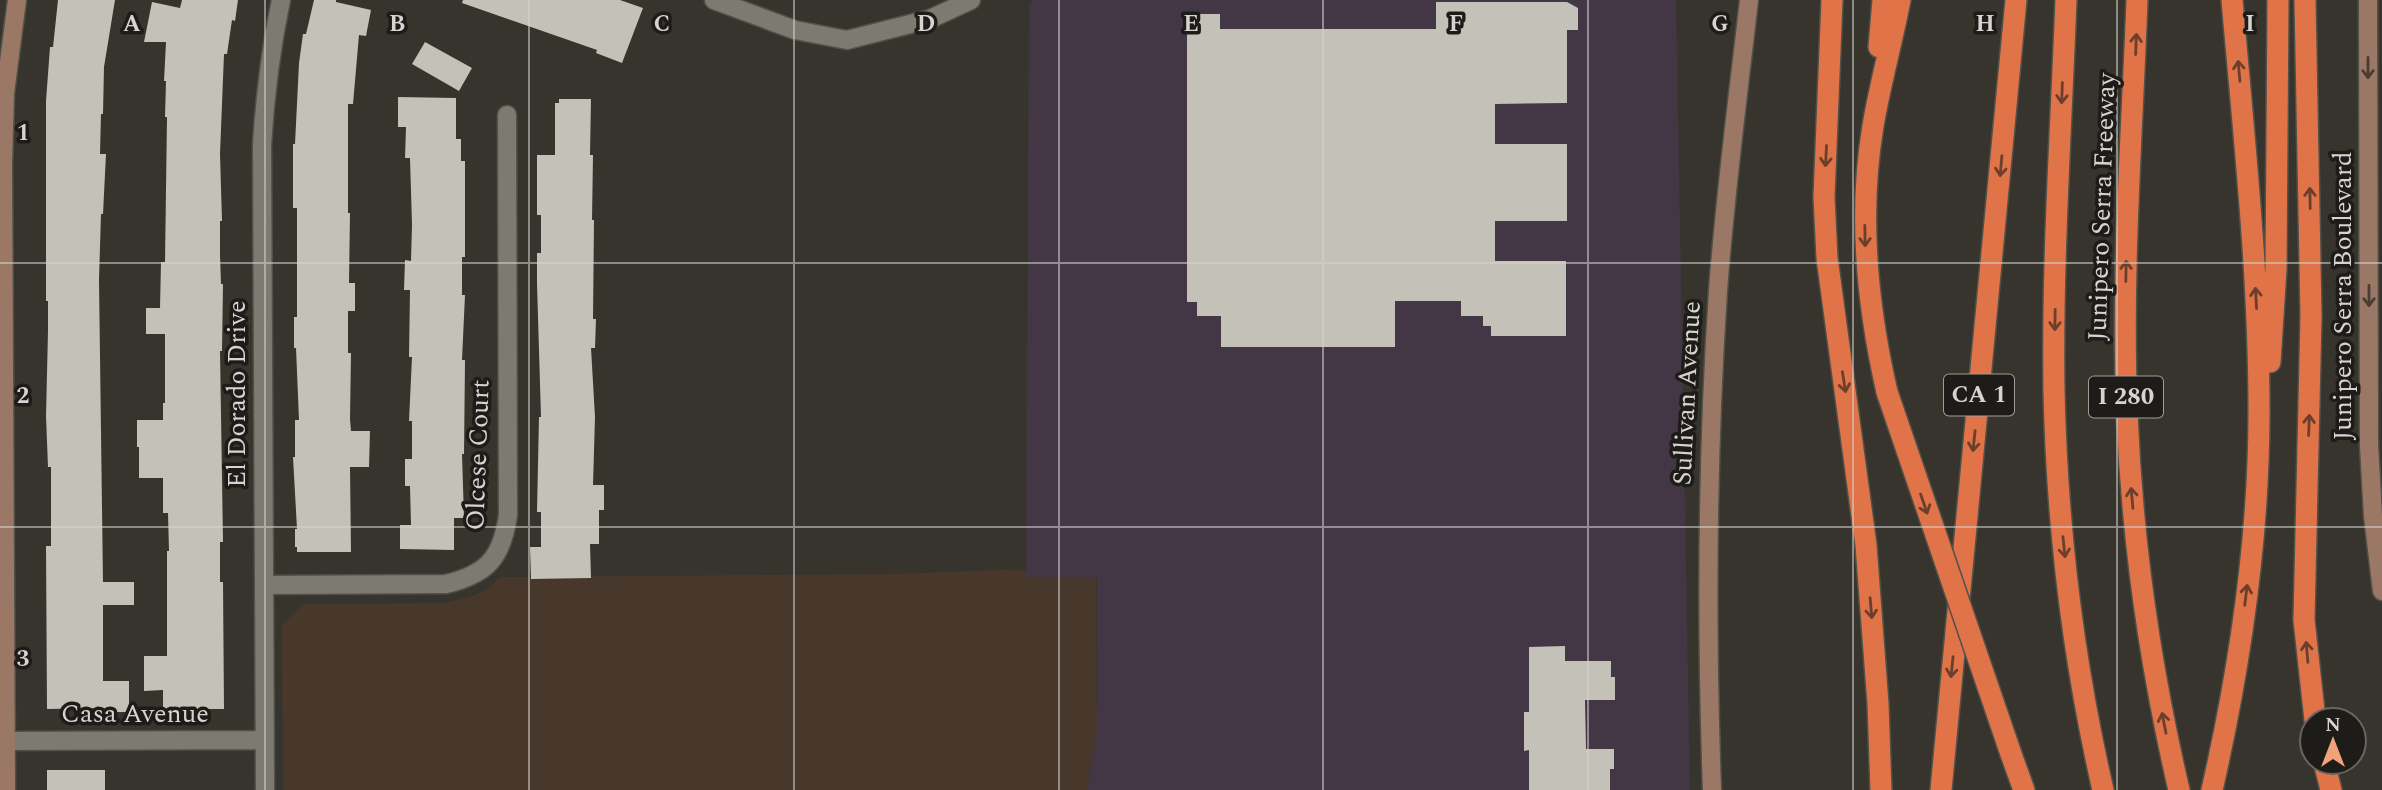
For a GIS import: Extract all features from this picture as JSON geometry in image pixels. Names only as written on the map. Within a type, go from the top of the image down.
[{"type":"highway","points":[[1832,0],[1824,197],[1827,258],[1866,545],[1881,790]]},
{"type":"highway","points":[[1829,88],[1840,0]]},
{"type":"highway","points":[[1883,0],[1867,180],[1865,239],[1872,318],[1887,392],[2024,790]]},
{"type":"highway","points":[[1873,125],[1900,0]]},
{"type":"highway","name":"CA 1","points":[[1941,790],[2016,0]]},
{"type":"highway","name":"Junipero Serra Freeway","points":[[2066,0],[2055,285],[2056,440],[2062,535],[2074,630],[2103,790]]},
{"type":"highway","name":"Junipero Serra Freeway","points":[[2137,0],[2126,272],[2129,457],[2146,618],[2163,720],[2179,790]]},
{"type":"highway","points":[[2212,790],[2229,711],[2249,575],[2259,390],[2255,285],[2232,0]]},
{"type":"highway","points":[[2257,464],[2269,366],[2276,269],[2278,0]]},
{"type":"highway","points":[[2305,0],[2311,328],[2304,620],[2313,706]]},
{"type":"street","points":[[6,790],[2,164],[5,93],[17,0]]},
{"type":"street","name":"El Dorado Drive","points":[[265,790],[262,145],[265,96],[281,0]]},
{"type":"street","points":[[714,0],[795,30],[847,40],[930,19],[971,0]]},
{"type":"street","name":"Sullivan Avenue","points":[[1712,790],[1707,572],[1713,393],[1726,203],[1749,0]]},
{"type":"street","name":"Junipero Serra Boulevard","points":[[2368,0],[2369,445],[2373,516],[2382,591]]},
{"type":"street","name":"Olcese Court","points":[[265,585],[446,584],[470,578],[492,561],[504,539],[508,515],[507,115]]},
{"type":"street","name":"Casa Avenue","points":[[6,741],[265,740]]},
{"type":"shaded area","points":[[1032,0],[1676,0],[1690,790],[1087,790],[1097,732],[1097,578],[1026,578],[1029,7]]},
{"type":"shaded area","points":[[1000,570],[1096,571],[1097,732],[1087,790],[283,790],[282,625],[303,604],[444,603],[484,591],[501,577],[893,574]]},
{"type":"building","points":[[58,0],[115,0],[104,67],[100,154],[106,154],[99,280],[103,582],[134,582],[134,605],[103,605],[103,681],[129,681],[129,712],[100,712],[100,708],[47,709],[46,546],[51,546],[51,467],[48,467],[46,416],[46,101],[50,47],[53,47]]},
{"type":"building","points":[[182,0],[238,0],[227,54],[224,54],[220,154],[223,542],[220,542],[220,582],[223,582],[224,709],[163,709],[163,690],[144,691],[144,656],[167,656],[169,551],[168,513],[163,513],[163,478],[139,478],[137,447],[137,420],[163,420],[165,403],[165,334],[146,334],[146,308],[160,308],[161,262],[165,262],[166,42],[144,42],[152,2],[180,8]]},
{"type":"building","points":[[314,0],[336,0],[371,10],[366,36],[359,35],[353,104],[348,104],[349,283],[355,283],[355,311],[348,311],[348,353],[351,353],[350,419],[351,431],[370,431],[369,467],[350,467],[351,552],[297,552],[295,547],[297,529],[293,457],[295,420],[299,420],[294,348],[294,317],[297,317],[297,208],[293,208],[293,144],[303,34],[306,34]]},
{"type":"building","points":[[463,0],[620,0],[643,8],[622,63],[596,53],[597,50],[462,3]]},
{"type":"building","points":[[1436,2],[1567,2],[1578,8],[1578,30],[1567,30],[1567,103],[1495,104],[1495,144],[1567,144],[1567,221],[1495,221],[1495,261],[1566,261],[1566,336],[1491,336],[1491,326],[1483,326],[1483,316],[1461,316],[1461,301],[1395,301],[1395,347],[1221,347],[1221,316],[1197,316],[1197,302],[1187,302],[1187,29],[1199,29],[1199,14],[1220,14],[1220,29],[1436,29]]},
{"type":"building","points":[[425,42],[472,68],[459,91],[412,64]]},
{"type":"building","points":[[398,97],[456,98],[456,139],[461,139],[461,161],[465,161],[465,257],[462,257],[462,295],[465,295],[462,360],[465,360],[462,454],[464,518],[454,518],[454,550],[400,549],[400,525],[411,525],[410,486],[405,486],[405,459],[412,459],[412,421],[409,421],[412,357],[409,357],[410,290],[404,290],[405,260],[411,261],[412,225],[410,158],[405,158],[406,127],[398,127]]},
{"type":"building","points":[[559,99],[591,99],[593,319],[596,319],[595,348],[591,348],[595,417],[593,485],[604,485],[604,510],[599,510],[599,544],[590,544],[591,578],[531,579],[530,547],[541,547],[541,512],[537,512],[541,417],[537,253],[541,253],[541,215],[537,215],[537,155],[555,155],[555,103],[559,103]]},
{"type":"building","points":[[1565,646],[1565,661],[1611,661],[1611,677],[1615,677],[1615,700],[1585,700],[1586,749],[1614,749],[1610,790],[1529,790],[1529,750],[1524,751],[1524,712],[1529,712],[1529,647]]},
{"type":"building","points":[[47,770],[105,770],[105,790],[47,790]]}]
